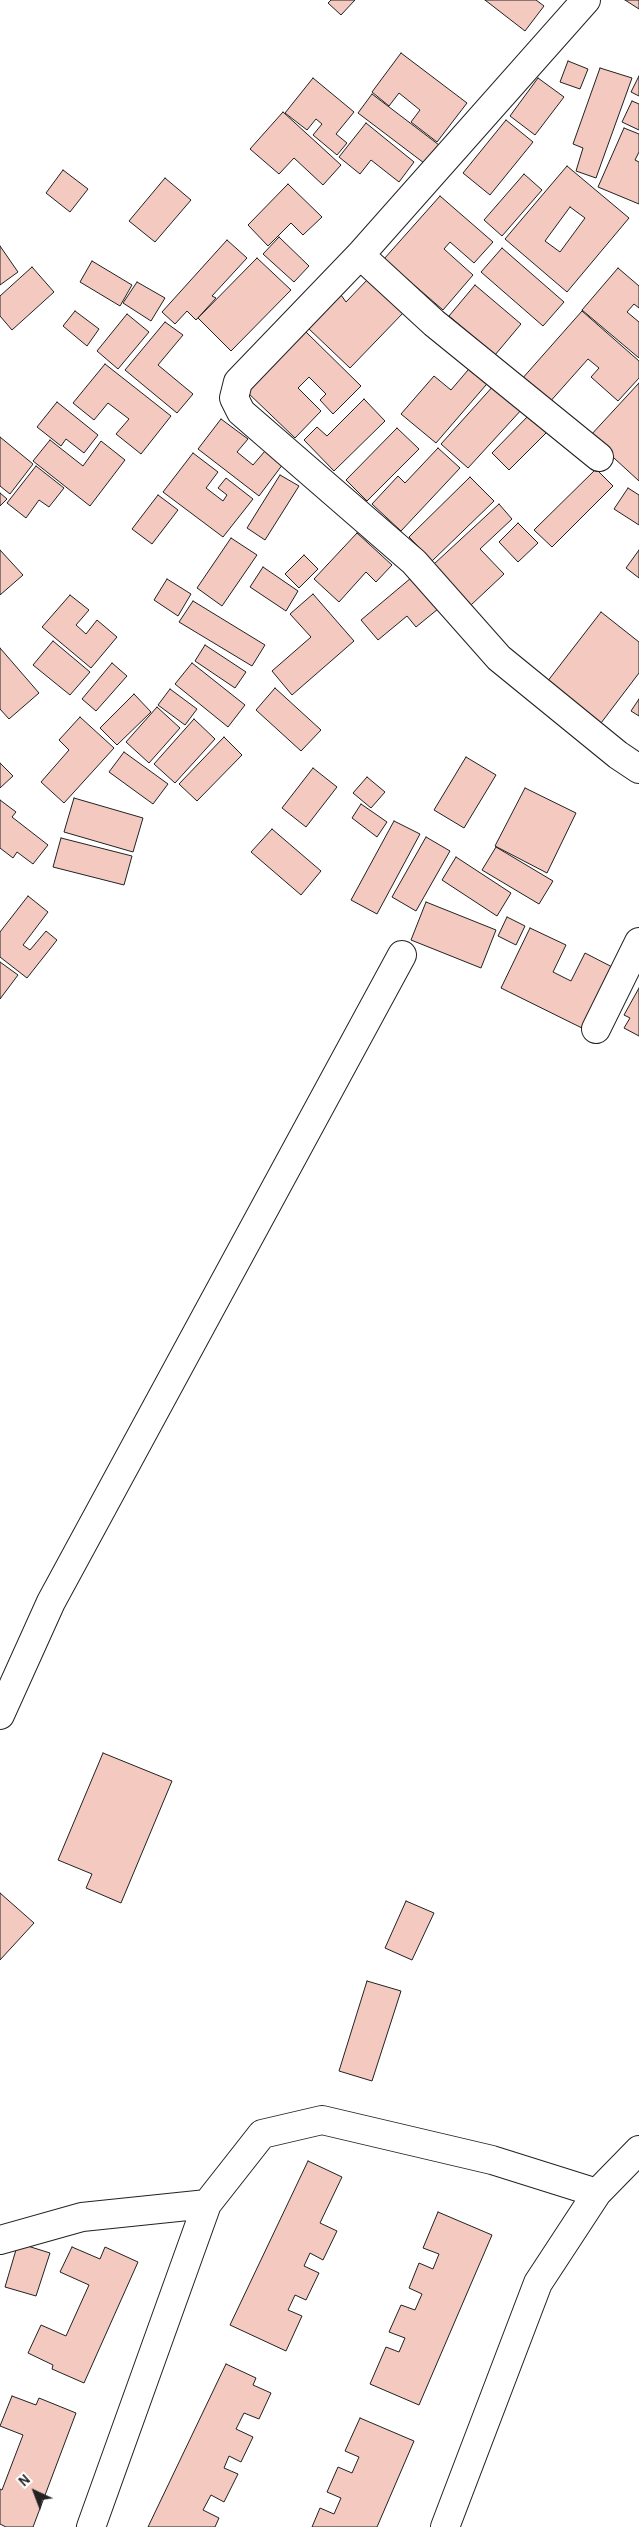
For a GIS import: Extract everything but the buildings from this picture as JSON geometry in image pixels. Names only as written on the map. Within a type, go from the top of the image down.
[{"type":"street","points":[[586,0],[360,255],[238,382],[234,398],[242,412],[414,562],[498,658],[618,755],[639,769]]},
{"type":"street","points":[[360,255],[434,323],[599,457]]},
{"type":"street","points":[[596,1029],[639,942]]},
{"type":"street","points":[[0,1715],[51,1602],[402,954]]},
{"type":"street","points":[[91,2527],[207,2204],[262,2134],[322,2120],[492,2160],[597,2193]]},
{"type":"street","points":[[444,2527],[538,2283],[597,2193],[639,2150]]},
{"type":"street","points":[[0,2240],[82,2217],[207,2204]]}]
